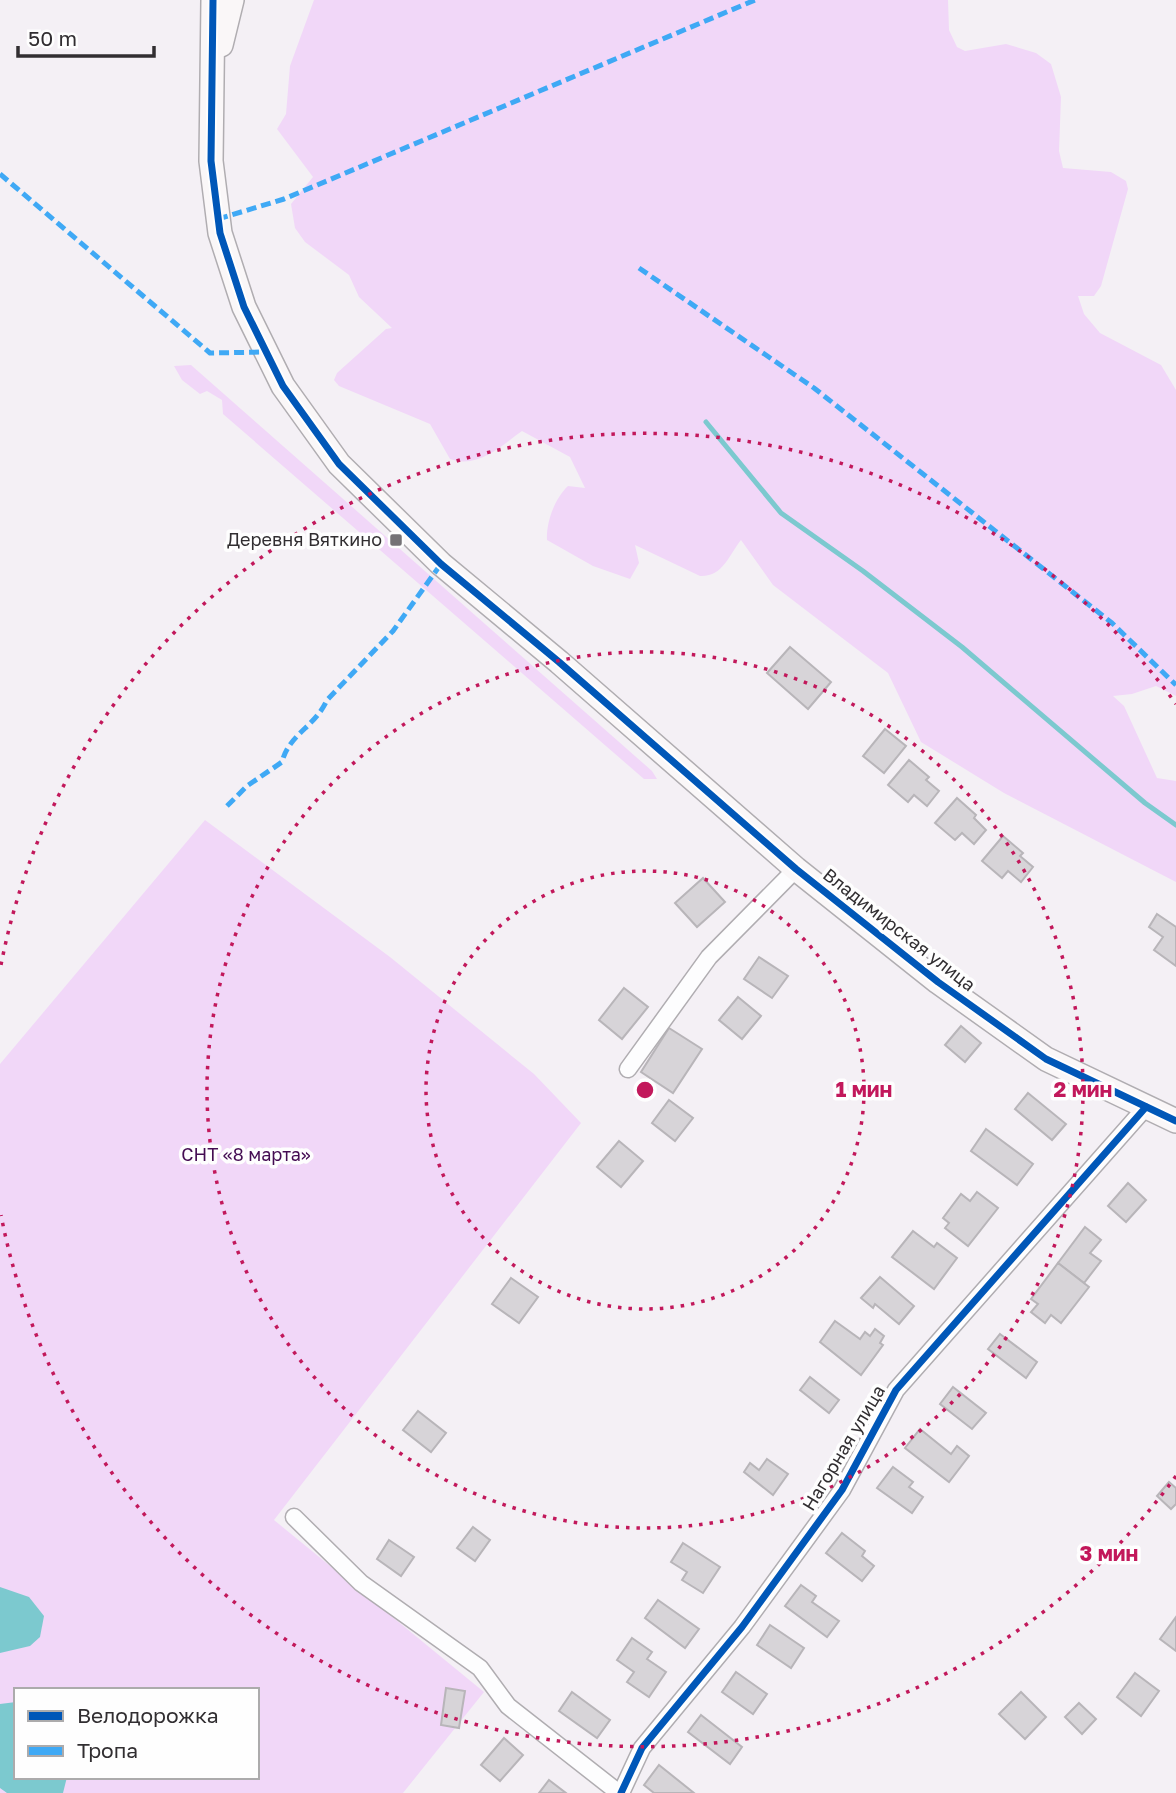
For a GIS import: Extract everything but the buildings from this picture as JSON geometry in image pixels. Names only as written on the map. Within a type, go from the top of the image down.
[{"type":"street","points":[[211,82],[213,0]]},
{"type":"street","points":[[211,82],[232,0]]},
{"type":"street","name":"Владимирская улица","points":[[211,82],[211,161],[220,233],[244,307],[283,386],[339,464],[441,564],[796,869],[937,982],[1046,1059],[1164,1113]]},
{"type":"street","points":[[628,1069],[709,957],[796,869]]},
{"type":"street","name":"Нагорная улица","points":[[620,1793],[642,1748],[742,1627],[842,1490],[896,1390],[1164,1113]]},
{"type":"street","points":[[294,1517],[361,1583],[480,1668],[508,1706],[620,1793]]},
{"type":"green space","points":[[314,0],[948,0],[949,30],[957,47],[965,51],[1006,44],[1036,53],[1051,64],[1061,97],[1059,151],[1063,168],[1111,172],[1126,181],[1128,189],[1101,286],[1094,296],[1078,296],[1084,314],[1100,333],[1161,365],[1176,390],[1176,696],[1156,686],[1132,694],[1113,696],[1124,706],[1157,778],[1176,781],[1176,882],[1004,793],[921,742],[888,673],[773,585],[741,540],[725,564],[708,575],[700,576],[635,545],[639,563],[630,579],[593,566],[547,540],[552,511],[563,491],[568,486],[585,488],[570,457],[522,431],[480,458],[470,461],[450,459],[430,424],[339,386],[334,380],[337,373],[386,329],[392,328],[359,297],[349,275],[305,242],[295,228],[291,204],[313,177],[277,129],[286,114],[290,66]]},
{"type":"green space","points":[[191,365],[652,771],[657,779],[644,779],[223,414],[222,400],[207,391],[200,394],[182,380],[174,366]]},
{"type":"green space","name":"СНТ «8 марта»","points":[[205,820],[390,957],[534,1074],[581,1123],[274,1520],[484,1692],[403,1793],[0,1793],[0,1064]]},
{"type":"water","points":[[0,1587],[29,1597],[44,1616],[40,1637],[30,1646],[0,1653]]},
{"type":"water","points":[[14,1702],[14,1779],[66,1779],[63,1793],[7,1793],[0,1788],[0,1704]]},
{"type":"waterway","points":[[706,422],[781,513],[863,571],[962,647],[1145,803],[1176,825]]},
{"type":"marked path","points":[[218,219],[284,199],[755,0]]},
{"type":"marked path","points":[[0,174],[210,353],[266,352]]},
{"type":"marked path","points":[[639,268],[814,388],[1112,623],[1176,685]]},
{"type":"marked path","points":[[227,806],[247,786],[282,762],[290,744],[316,717],[327,700],[393,631],[441,564]]},
{"type":"cycle path","points":[[213,0],[211,161],[220,233],[244,307],[283,386],[339,464],[441,564],[559,662],[796,869],[938,982],[1046,1059],[1176,1121]]},
{"type":"cycle path","points":[[621,1793],[642,1748],[742,1627],[842,1490],[896,1390],[1146,1107]]},
{"type":"place","name":"Деревня Вяткино","points":[[396,540]]}]
